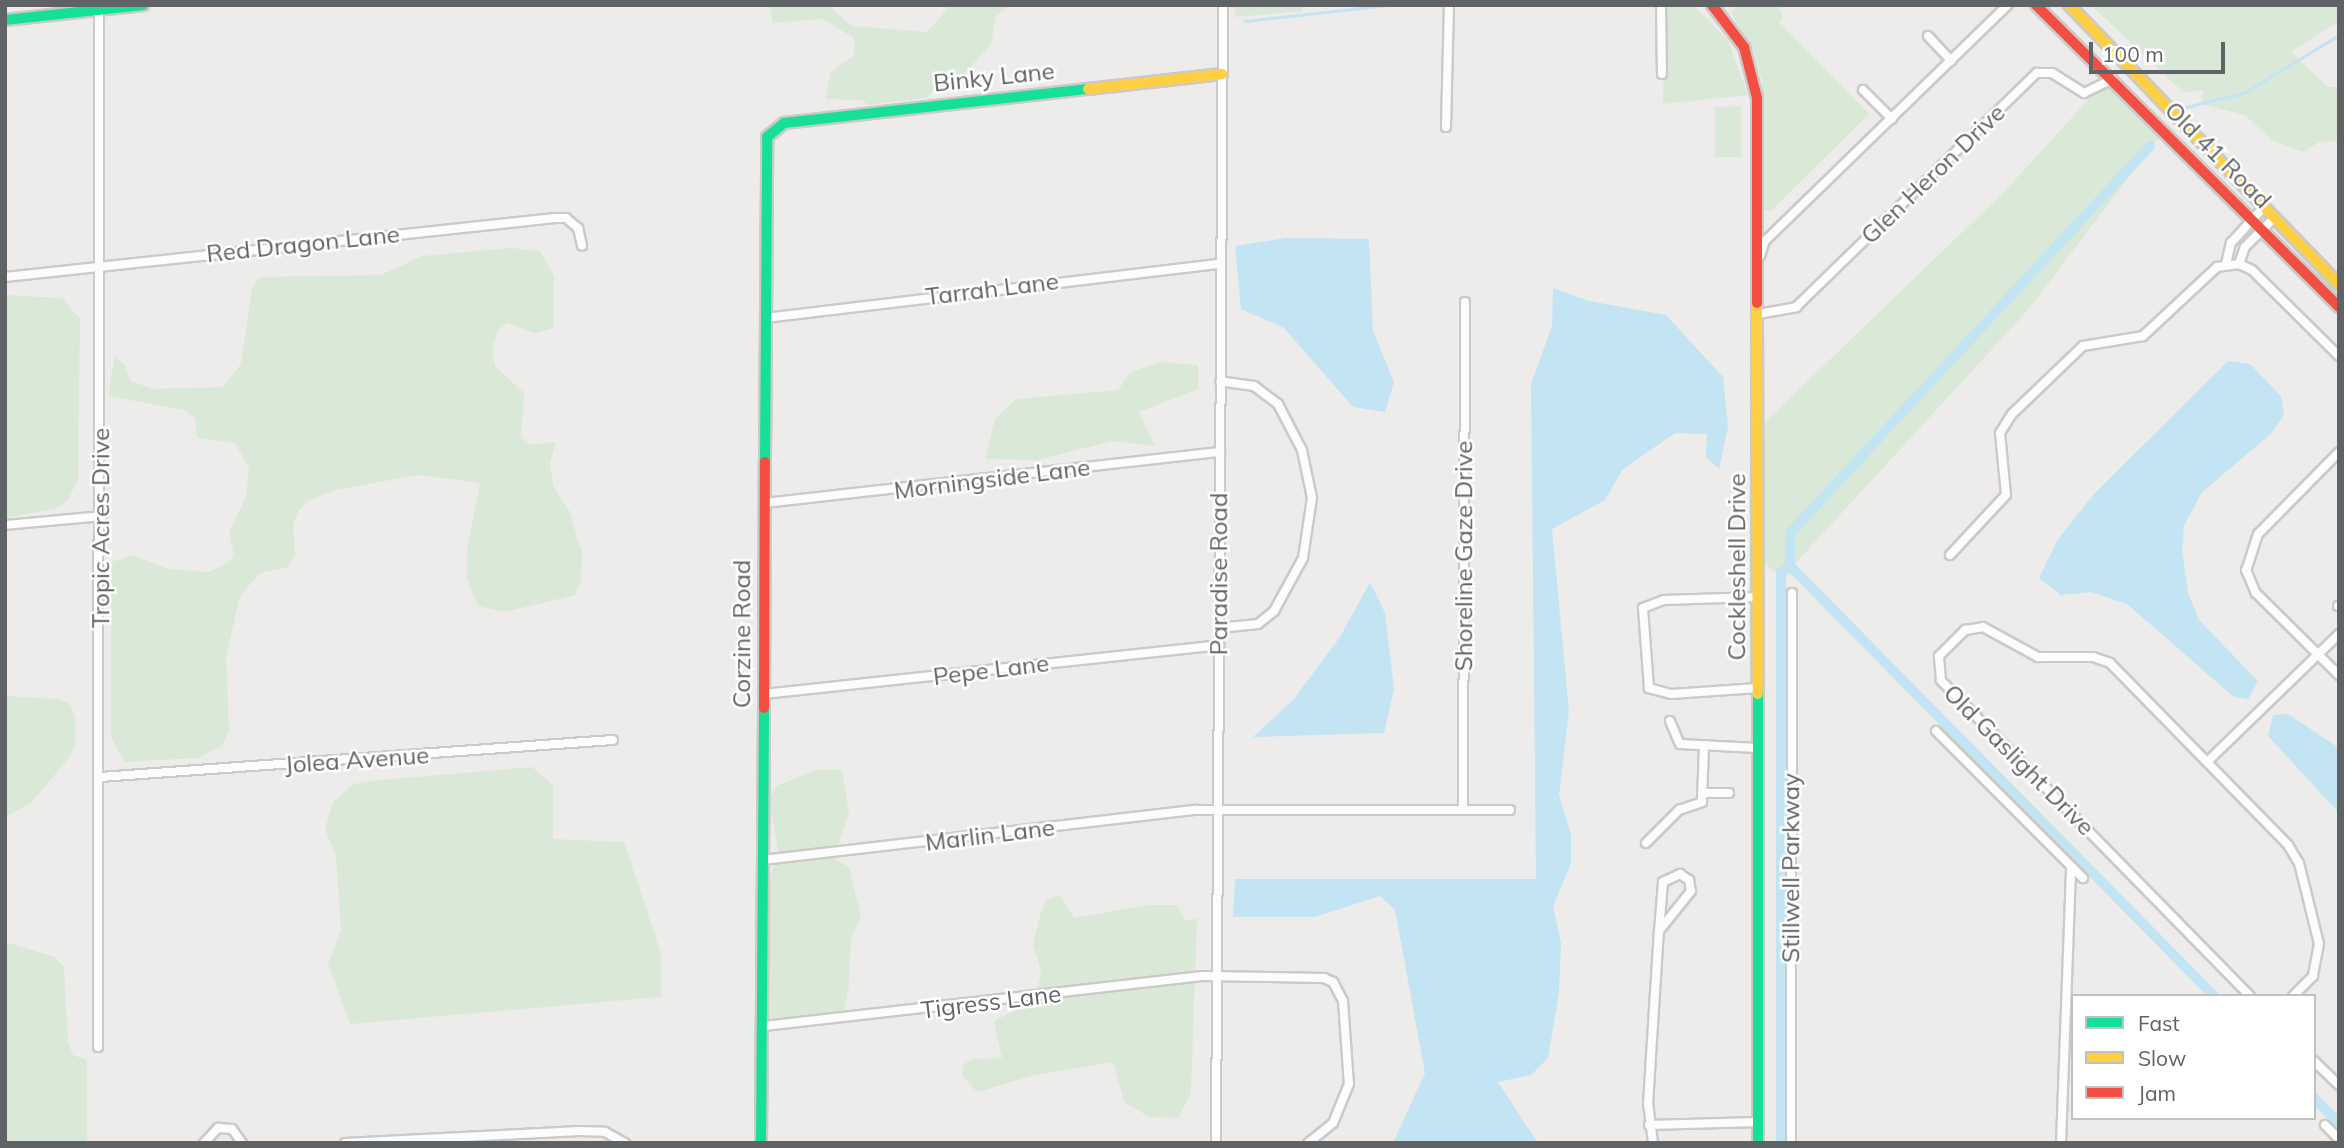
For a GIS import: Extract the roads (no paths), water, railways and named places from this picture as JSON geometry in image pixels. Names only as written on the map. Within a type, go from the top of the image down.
[{"type":"street","points":[[5,20],[143,5]]},
{"type":"street","name":"Paradise Road","points":[[1216,1143],[1223,5]]},
{"type":"street","points":[[1446,127],[1448,5]]},
{"type":"street","points":[[1661,5],[1661,74]]},
{"type":"street","name":"Cockleshell Drive","points":[[1712,5],[1744,47],[1756,85],[1759,258],[1758,1143]]},
{"type":"street","points":[[1759,258],[1765,242],[2008,5]]},
{"type":"street","name":"Old 41 Road","points":[[2036,5],[2339,307]]},
{"type":"street","name":"Old 41 Road","points":[[2069,5],[2339,285]]},
{"type":"street","name":"Tropic Acres Drive","points":[[98,1047],[102,516],[99,10]]},
{"type":"street","points":[[1928,36],[1951,61]]},
{"type":"street","name":"Glen Heron Drive","points":[[1758,314],[1796,307],[2031,78],[2045,72],[2057,75],[2084,93],[2113,79]]},
{"type":"street","name":"Binky Lane","points":[[772,128],[935,104],[1222,74]]},
{"type":"street","points":[[1863,90],[1892,119]]},
{"type":"street","name":"Corzine Road","points":[[761,1143],[764,1026],[762,860],[765,148],[772,128]]},
{"type":"street","points":[[2226,264],[2231,243],[2263,208]]},
{"type":"street","name":"Red Dragon Lane","points":[[5,276],[555,218],[566,218],[579,228],[582,246]]},
{"type":"street","points":[[2239,264],[2245,247],[2273,219]]},
{"type":"street","name":"Tarrah Lane","points":[[765,318],[1220,264]]},
{"type":"street","points":[[1950,555],[2006,495],[2000,433],[2012,414],[2083,346],[2143,336],[2208,272],[2226,264],[2239,264],[2261,277],[2339,356]]},
{"type":"street","name":"Shoreline Gaze Drive","points":[[1462,810],[1465,302]]},
{"type":"street","points":[[1219,628],[1258,624],[1274,611],[1303,558],[1312,498],[1302,450],[1278,404],[1264,390],[1220,381]]},
{"type":"street","name":"Morningside Lane","points":[[764,503],[1220,452]]},
{"type":"street","points":[[2339,453],[2258,534],[2246,557],[2256,593],[2339,675]]},
{"type":"street","points":[[5,525],[102,516]]},
{"type":"street","name":"Stillwell Parkway","points":[[1791,1143],[1792,593]]},
{"type":"street","points":[[1758,597],[1664,600],[1643,608],[1648,688],[1671,694],[1758,688]]},
{"type":"street","name":"Old Gaslight Drive","points":[[2248,994],[1941,680],[1937,662],[1965,630],[1979,625],[2038,657],[2103,659],[2288,845],[2299,863],[2318,959],[2313,976],[2295,994]]},
{"type":"street","points":[[2207,762],[2339,634]]},
{"type":"street","name":"Pepe Lane","points":[[763,694],[1219,645]]},
{"type":"street","points":[[1670,721],[1680,744],[1758,748]]},
{"type":"street","points":[[1936,731],[2083,878]]},
{"type":"street","name":"Jolea Avenue","points":[[100,777],[613,740]]},
{"type":"street","points":[[1646,843],[1679,810],[1702,802],[1704,746]]},
{"type":"street","points":[[1702,793],[1729,793]]},
{"type":"street","name":"Marlin Lane","points":[[762,860],[1217,808],[1510,810]]},
{"type":"street","points":[[2061,1143],[2071,867]]},
{"type":"street","points":[[1653,1143],[1649,1125],[1659,931],[1663,882],[1680,874],[1689,880],[1690,891],[1659,931]]},
{"type":"street","name":"Tigress Lane","points":[[764,1026],[1217,976],[1314,977],[1333,982],[1340,990],[1349,1084],[1333,1123],[1308,1143]]},
{"type":"street","points":[[2316,1063],[2339,1085]]},
{"type":"street","points":[[1649,1125],[1758,1122]]},
{"type":"street","points":[[2325,1125],[2336,1139]]},
{"type":"street","points":[[204,1143],[218,1128],[232,1129],[242,1143]]},
{"type":"street","points":[[345,1143],[580,1131],[605,1132],[625,1143]]},
{"type":"water","points":[[1287,238],[1369,239],[1373,331],[1394,382],[1385,412],[1353,407],[1284,328],[1241,309],[1235,246]]},
{"type":"water","points":[[1553,288],[1589,301],[1666,315],[1723,377],[1728,427],[1719,469],[1706,457],[1707,434],[1675,433],[1622,470],[1605,500],[1552,529],[1569,711],[1559,795],[1571,835],[1571,864],[1553,906],[1561,943],[1559,993],[1548,1058],[1531,1075],[1498,1082],[1538,1143],[1393,1143],[1425,1073],[1395,910],[1380,896],[1315,917],[1233,917],[1235,879],[1536,879],[1531,384],[1552,326]]},
{"type":"water","points":[[2228,361],[2250,364],[2281,396],[2284,415],[2271,434],[2202,492],[2184,526],[2182,548],[2188,593],[2199,620],[2258,681],[2248,699],[2234,697],[2127,604],[2091,592],[2061,595],[2039,578],[2058,539],[2094,494]]},
{"type":"water","points":[[1370,582],[1385,613],[1394,689],[1384,733],[1253,737],[1293,700],[1340,637]]},
{"type":"water","points":[[2288,714],[2339,748],[2339,813],[2268,736],[2273,715]]},
{"type":"waterway","points":[[1245,21],[1387,5]]},
{"type":"waterway","points":[[2186,107],[2244,93],[2339,35]]},
{"type":"waterway","points":[[2150,146],[1790,533],[1790,566],[2212,994]]},
{"type":"waterway","points":[[1781,1143],[1781,573],[1790,566]]},
{"type":"waterway","points":[[2316,1100],[2339,1123]]}]
